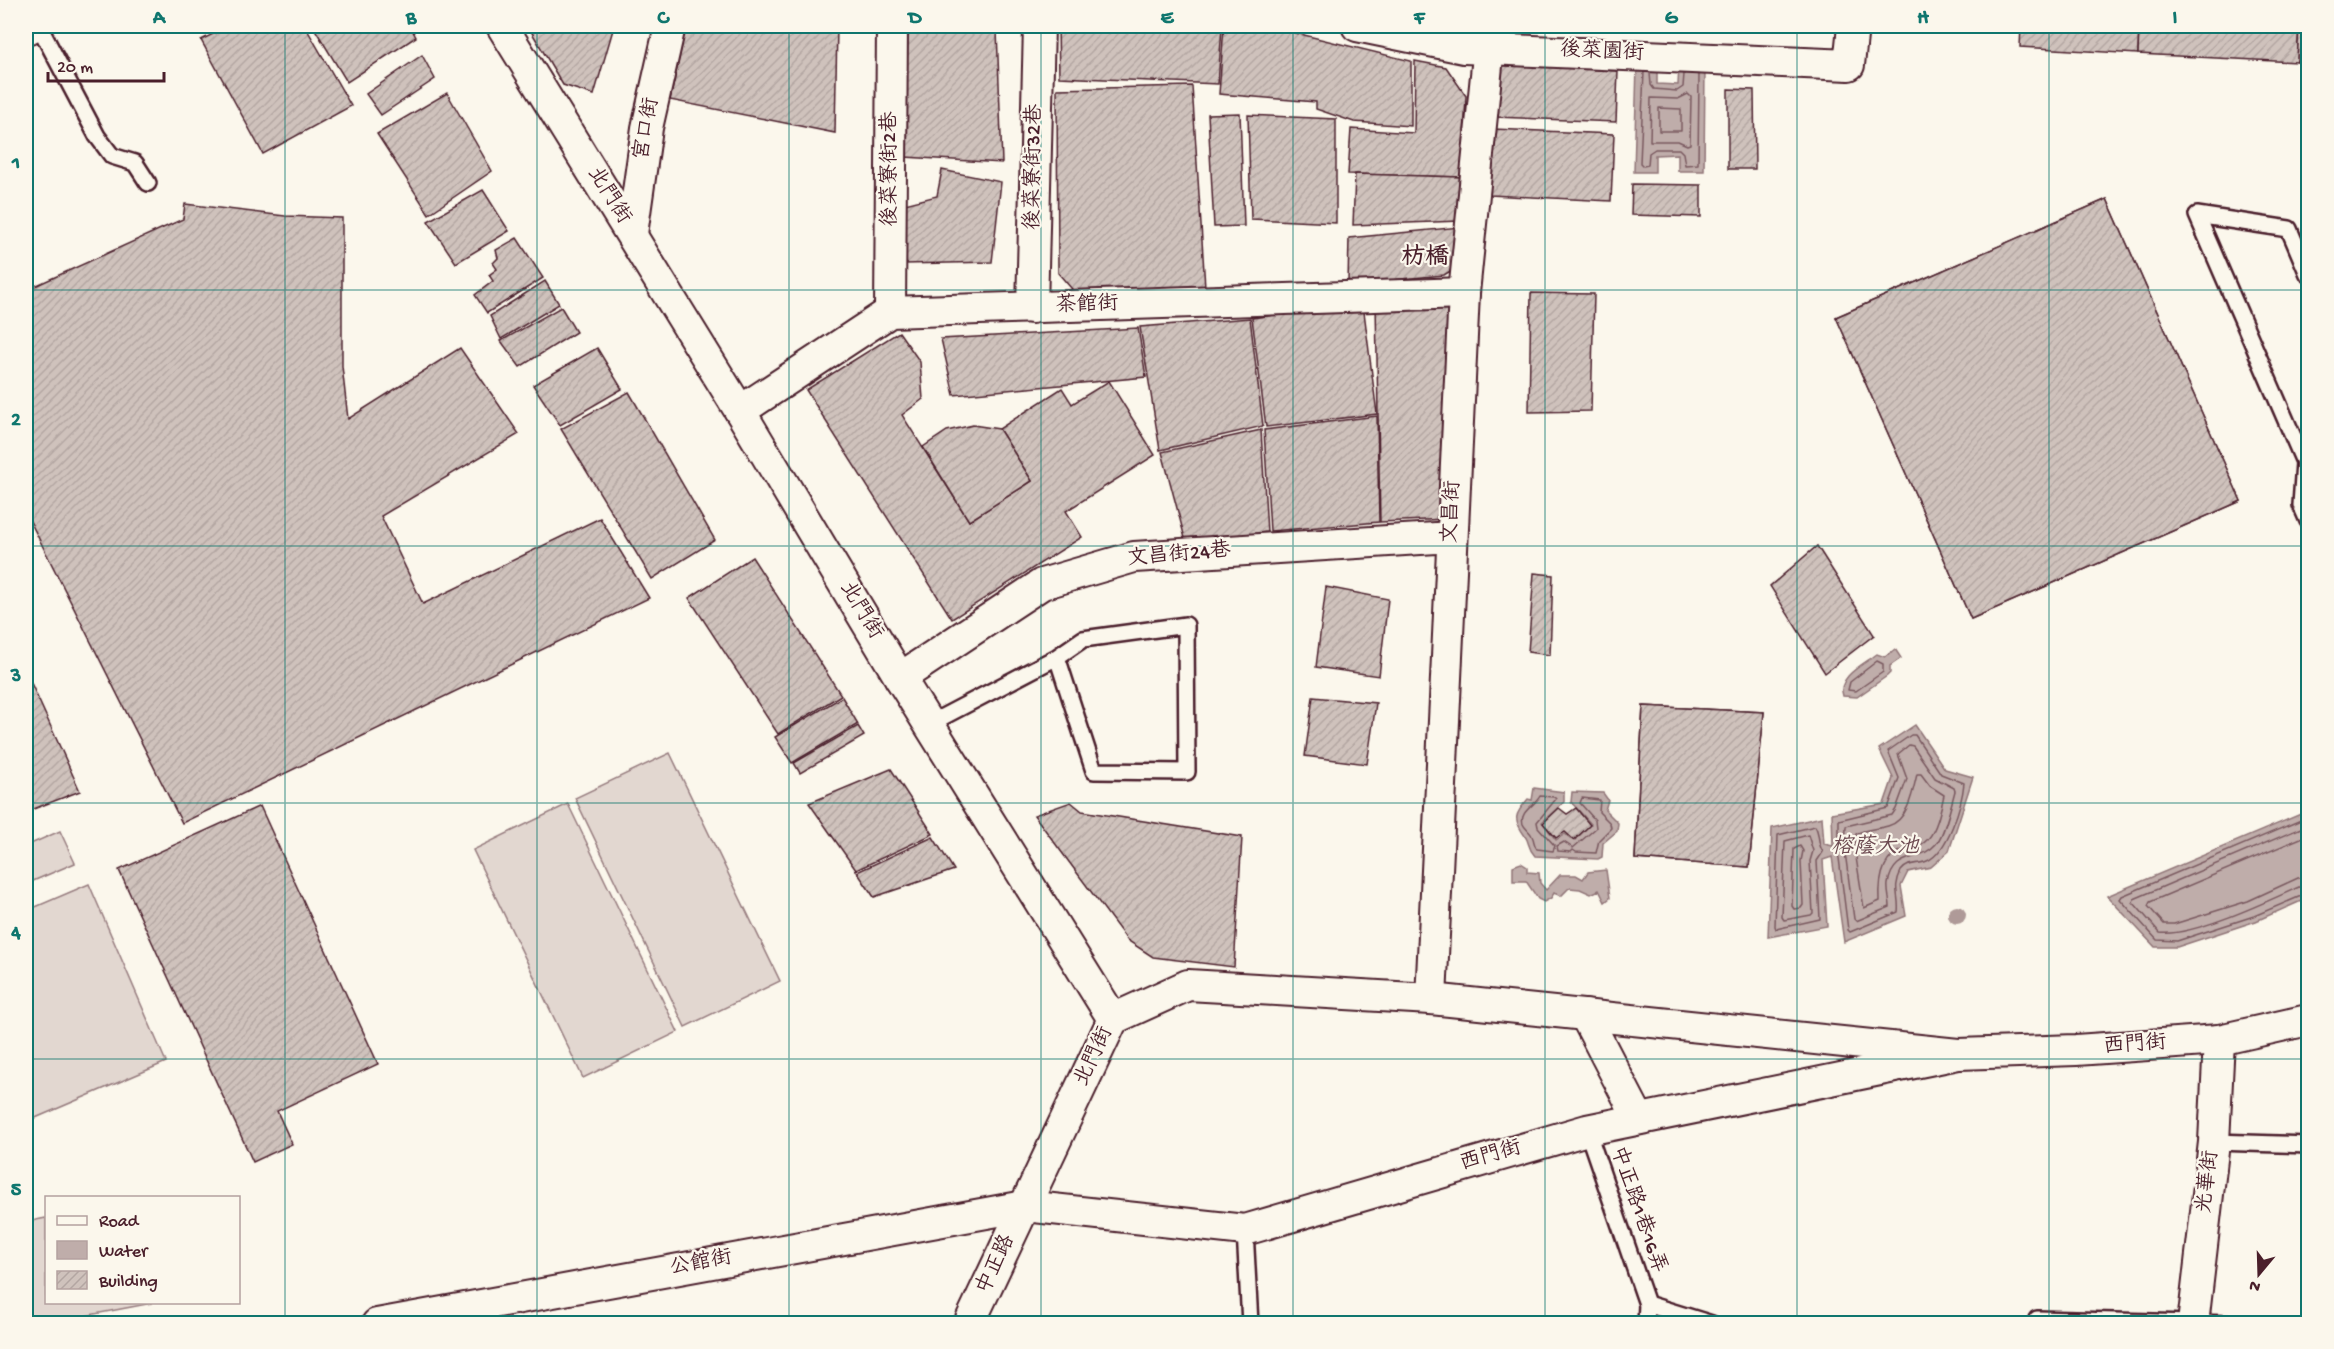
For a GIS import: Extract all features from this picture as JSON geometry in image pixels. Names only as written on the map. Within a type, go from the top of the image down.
[{"type":"street","points":[[26,28],[30,26]]},
{"type":"street","name":"北門街","points":[[502,26],[632,234],[900,678],[1113,1019],[1025,1206]]},
{"type":"street","name":"宮口街","points":[[632,234],[647,128],[670,26]]},
{"type":"street","name":"後菜寮街2巷","points":[[890,312],[892,26]]},
{"type":"street","name":"後菜寮街32巷","points":[[1032,308],[1039,26]]},
{"type":"street","name":"後菜園街","points":[[1357,26],[1464,48],[1490,37],[1849,64],[1854,26]]},
{"type":"street","name":"文昌街","points":[[1431,999],[1464,293],[1490,37]]},
{"type":"street","name":"茶館街","points":[[890,312],[1464,293]]},
{"type":"street","points":[[740,411],[890,312]]},
{"type":"street","name":"文昌街24巷","points":[[900,678],[1042,584],[1134,557],[1452,537]]},
{"type":"street","name":"西門街","points":[[1113,1019],[1188,985],[1431,999],[1958,1054],[2076,1050],[2219,1040],[2308,1020]]},
{"type":"street","points":[[1585,1015],[1638,1119]]},
{"type":"street","name":"光華街","points":[[2193,1323],[2214,1142],[2219,1040]]},
{"type":"street","name":"西門街","points":[[1025,1206],[1245,1230],[1587,1130],[1958,1054]]},
{"type":"street","name":"公館街","points":[[377,1323],[1025,1206]]},
{"type":"street","name":"中正路","points":[[969,1323],[1025,1206]]},
{"type":"lane","points":[[39,26],[97,136],[111,156],[135,163],[148,183]]},
{"type":"lane","points":[[2308,274],[2289,230],[2197,215],[2304,462],[2301,505],[2308,521]]},
{"type":"lane","points":[[929,724],[1057,657],[1083,639],[1186,625],[1187,772],[1094,771],[1057,657]]},
{"type":"lane","name":"中正路1巷16弄","points":[[1587,1130],[1647,1304],[1646,1323]]},
{"type":"lane","points":[[2214,1142],[2308,1145]]},
{"type":"lane","points":[[1245,1230],[1250,1323]]},
{"type":"lane","name":"中正路1巷16弄","points":[[1647,1304],[1712,1323]]},
{"type":"lane","points":[[2037,1319],[2232,1323]]},
{"type":"shaded area","points":[[670,753],[780,981],[685,1027],[575,798]]},
{"type":"shaded area","points":[[568,804],[678,1032],[583,1078],[473,850]]},
{"type":"shaded area","points":[[60,831],[75,863],[26,884],[26,846]]},
{"type":"shaded area","points":[[89,884],[166,1062],[26,1122],[26,911]]},
{"type":"shaded area","points":[[45,1218],[45,1304],[147,1304],[48,1323],[26,1323],[26,1222]]},
{"type":"water","points":[[1637,65],[1657,67],[1657,84],[1678,85],[1679,65],[1705,67],[1704,171],[1678,171],[1678,154],[1655,155],[1655,172],[1634,172]]},
{"type":"water","points":[[1895,649],[1901,658],[1890,666],[1890,673],[1887,676],[1857,697],[1843,696],[1842,689],[1847,677],[1877,654],[1885,657]]},
{"type":"water","name":"榕蔭大池","points":[[1915,725],[1945,769],[1973,777],[1949,851],[1931,867],[1908,872],[1901,886],[1906,916],[1844,942],[1832,857],[1823,860],[1827,926],[1768,937],[1772,828],[1822,817],[1824,844],[1833,846],[1832,813],[1884,804],[1893,778],[1879,749]]},
{"type":"water","points":[[1534,788],[1564,792],[1564,802],[1542,822],[1556,840],[1565,834],[1574,841],[1591,824],[1571,802],[1572,792],[1603,793],[1608,800],[1605,810],[1618,823],[1617,831],[1603,843],[1602,857],[1598,859],[1535,856],[1517,821],[1520,809],[1528,799],[1532,800]]},
{"type":"water","points":[[2308,811],[2308,898],[2256,921],[2177,947],[2155,947],[2107,896]]},
{"type":"water","points":[[1521,863],[1527,867],[1527,872],[1539,873],[1540,883],[1546,890],[1560,875],[1576,875],[1583,879],[1588,872],[1606,870],[1610,898],[1605,902],[1599,890],[1591,894],[1580,889],[1569,888],[1561,896],[1554,893],[1544,902],[1538,899],[1526,881],[1513,881],[1513,866]]},
{"type":"building","points":[[229,26],[305,26],[351,106],[263,154],[201,40]]},
{"type":"building","points":[[313,26],[370,26],[373,31],[382,26],[410,26],[416,37],[347,82]]},
{"type":"building","points":[[528,26],[614,26],[594,95],[563,85]]},
{"type":"building","points":[[686,26],[837,26],[835,133],[670,100]]},
{"type":"building","points":[[908,26],[997,31],[1002,163],[905,157]]},
{"type":"building","points":[[1058,26],[1222,26],[1218,84],[1059,77]]},
{"type":"building","points":[[1224,26],[1267,26],[1411,61],[1411,126],[1354,122],[1316,109],[1316,102],[1219,94]]},
{"type":"building","points":[[2021,26],[2139,26],[2138,54],[2020,47]]},
{"type":"building","points":[[2075,26],[2308,26],[2308,44]]},
{"type":"building","points":[[2139,26],[2299,26],[2297,62],[2138,54]]},
{"type":"building","points":[[2299,26],[2308,26],[2308,63],[2297,62]]},
{"type":"building","points":[[422,55],[435,79],[381,115],[366,94]]},
{"type":"building","points":[[1415,61],[1446,67],[1466,96],[1462,177],[1348,174],[1351,129],[1414,133]]},
{"type":"building","points":[[1500,64],[1618,71],[1616,122],[1495,117]]},
{"type":"building","points":[[1192,86],[1205,287],[1078,296],[1058,273],[1057,89]]},
{"type":"building","points":[[1728,89],[1754,90],[1755,169],[1728,169]]},
{"type":"building","points":[[447,93],[492,171],[429,214],[377,134]]},
{"type":"building","points":[[1240,113],[1244,226],[1214,227],[1208,114]]},
{"type":"building","points":[[1248,115],[1336,119],[1336,223],[1251,219]]},
{"type":"building","points":[[1493,129],[1614,134],[1611,201],[1490,195]]},
{"type":"building","points":[[942,170],[1001,182],[992,262],[904,264],[901,205],[937,196]]},
{"type":"building","points":[[1355,174],[1462,177],[1460,221],[1353,225]]},
{"type":"building","points":[[1632,184],[1701,185],[1701,217],[1631,215]]},
{"type":"building","points":[[483,190],[509,231],[456,263],[428,221]]},
{"type":"building","points":[[2107,199],[2241,501],[1971,619],[1836,317]],"holes":[[[2084,243],[2097,271],[1921,349],[1908,320]],[[2112,304],[2153,397],[2128,407],[2099,343],[1974,399],[2002,461],[1976,473],[1935,381]],[[2174,445],[2187,474],[2011,551],[1998,523]]]},
{"type":"building","points":[[2107,199],[2241,501],[1971,619],[1836,317]]},
{"type":"building","points":[[185,204],[285,216],[342,218],[342,366],[348,419],[460,348],[519,434],[381,516],[423,604],[600,518],[649,598],[182,823],[26,513],[26,290],[183,219]]},
{"type":"building","points":[[1460,227],[1452,270],[1444,275],[1348,284],[1349,238]]},
{"type":"building","points":[[517,238],[543,278],[487,313],[475,295],[493,281],[489,275],[497,269],[493,263],[498,258],[496,250]]},
{"type":"building","points":[[545,281],[559,304],[501,339],[490,316]]},
{"type":"building","points":[[1531,293],[1594,294],[1591,411],[1529,412]]},
{"type":"building","points":[[1439,300],[1454,312],[1448,519],[1380,522],[1376,304]]},
{"type":"building","points":[[1363,304],[1377,414],[1266,427],[1252,318]]},
{"type":"building","points":[[561,307],[576,332],[520,367],[501,341]]},
{"type":"building","points":[[1250,318],[1263,426],[1160,450],[1140,327]]},
{"type":"building","points":[[1138,328],[1146,377],[954,395],[941,339]]},
{"type":"building","points":[[899,332],[920,362],[923,399],[902,415],[969,521],[1032,481],[999,429],[1062,388],[1072,404],[1109,381],[1155,455],[1066,511],[1082,537],[952,619],[806,390]]},
{"type":"building","points":[[597,348],[622,389],[560,425],[533,385]]},
{"type":"building","points":[[629,392],[715,540],[652,579],[561,429]]},
{"type":"building","points":[[1377,416],[1379,522],[1270,531],[1264,430]]},
{"type":"building","points":[[973,425],[999,429],[1032,481],[969,521],[923,447],[947,431]]},
{"type":"building","points":[[1261,430],[1267,532],[1186,542],[1162,452]]},
{"type":"building","points":[[1817,546],[1874,635],[1825,673],[1770,586]]},
{"type":"building","points":[[752,557],[841,695],[778,734],[689,598]]},
{"type":"building","points":[[1534,573],[1553,575],[1550,655],[1528,652]]},
{"type":"building","points":[[1326,587],[1388,599],[1379,676],[1316,667]]},
{"type":"building","points":[[26,672],[80,791],[26,812]]},
{"type":"building","points":[[842,697],[858,724],[792,763],[775,737]]},
{"type":"building","points":[[1313,697],[1376,703],[1367,764],[1305,756]]},
{"type":"building","points":[[1643,706],[1764,712],[1749,867],[1635,859]],"holes":[[[1709,778],[1734,779],[1729,825],[1705,824]],[[1664,780],[1684,781],[1681,822],[1662,820]]]},
{"type":"building","points":[[1643,706],[1764,712],[1749,867],[1635,859]]},
{"type":"building","points":[[858,726],[864,736],[800,773],[794,763]]},
{"type":"building","points":[[891,769],[933,834],[856,870],[809,803]]},
{"type":"building","points":[[1071,802],[1082,811],[1242,837],[1234,967],[1153,957],[1127,940],[1034,815]]},
{"type":"building","points":[[260,806],[378,1064],[277,1111],[292,1144],[253,1162],[119,870]]},
{"type":"building","points":[[1559,808],[1567,814],[1576,808],[1590,825],[1574,840],[1565,832],[1556,838],[1543,823]]},
{"type":"building","points":[[933,837],[954,870],[874,897],[857,872]]},
{"type":"district","name":"枋橋","points":[[1425,258]]}]
